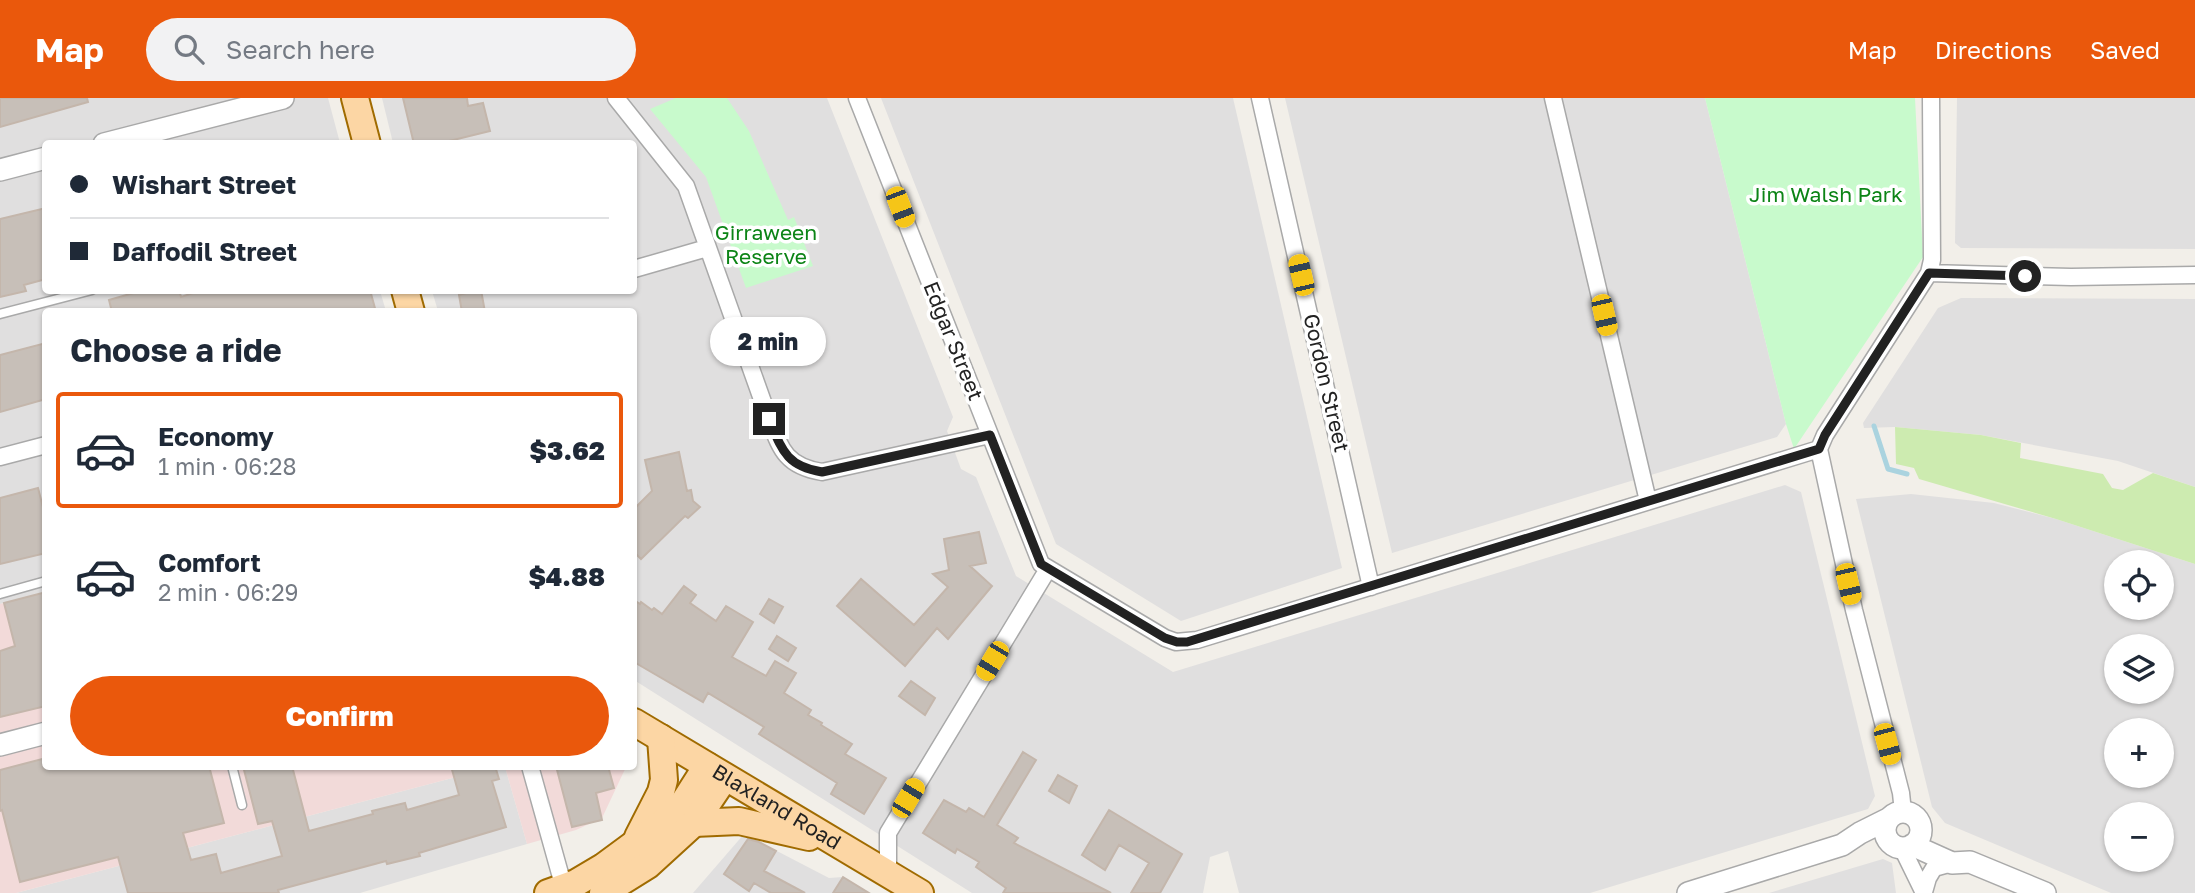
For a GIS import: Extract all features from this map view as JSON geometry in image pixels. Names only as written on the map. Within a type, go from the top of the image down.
[{"type":"main road","points":[[355,98],[366,140]]},
{"type":"main road","name":"Blaxland Road","points":[[637,724],[920,893]]},
{"type":"main road","points":[[633,844],[661,792],[664,780],[661,738]]},
{"type":"main road","points":[[603,893],[648,864],[694,823],[716,772]]},
{"type":"main road","points":[[556,890],[603,867],[664,822],[716,772]]},
{"type":"main road","points":[[694,823],[739,821],[839,844]]},
{"type":"street","points":[[120,140],[283,98]]},
{"type":"street","points":[[617,98],[686,186],[778,442],[791,461],[804,469],[822,472],[990,435]]},
{"type":"street","name":"Edgar Street","points":[[857,98],[1041,564],[1048,569]]},
{"type":"street","name":"Gordon Street","points":[[1259,98],[1371,587]]},
{"type":"street","points":[[1553,98],[1648,501]]},
{"type":"street","points":[[1907,842],[1884,830],[1895,816],[1901,793],[1854,610],[1819,449],[1825,435],[1929,273],[1932,260],[1931,98]]},
{"type":"street","points":[[0,170],[42,159]]},
{"type":"street","points":[[637,268],[708,248]]},
{"type":"street","points":[[1929,273],[2071,277],[2195,275]]},
{"type":"street","points":[[0,457],[42,446]]},
{"type":"street","points":[[888,874],[888,833],[1048,569],[1165,638],[1177,642],[1197,640],[1819,449]]},
{"type":"street","points":[[0,745],[42,734]]},
{"type":"street","points":[[531,770],[556,890]]},
{"type":"street","points":[[1842,845],[1895,816],[1914,816],[1907,842],[1924,893]]},
{"type":"street","points":[[1688,893],[1842,845],[1907,842],[1957,850],[1961,862]]},
{"type":"street","points":[[1924,893],[1934,868],[1961,862],[2045,893]]},
{"type":"lane","points":[[0,314],[77,294]]},
{"type":"lane","points":[[0,594],[42,583]]},
{"type":"lane","points":[[233,770],[242,804]]},
{"type":"shaded area","points":[[0,98],[328,98],[339,140],[42,140],[42,294],[381,294],[385,308],[42,308],[42,593],[0,604]]},
{"type":"shaded area","points":[[382,98],[827,98],[953,417],[947,431],[961,469],[976,477],[1016,576],[1173,672],[1785,485],[1801,492],[1875,796],[1868,809],[1590,893],[1239,893],[1228,851],[1210,857],[1203,893],[972,893],[637,682],[637,308],[437,308],[433,294],[637,294],[637,140],[392,140]]},
{"type":"shaded area","points":[[881,98],[1233,98],[1342,568],[1181,621],[1056,544]]},
{"type":"shaded area","points":[[1285,98],[1705,98],[1786,424],[1777,437],[1392,553]]},
{"type":"shaded area","points":[[1957,98],[2195,98],[2195,249],[1961,248],[1955,243]]},
{"type":"shaded area","points":[[1961,298],[2195,299],[2195,487],[2118,461],[1981,435],[1895,427],[1864,428],[1863,423],[1938,308]]},
{"type":"shaded area","points":[[1911,494],[1994,503],[2056,519],[2152,550],[2104,550],[2104,620],[2174,620],[2174,557],[2195,564],[2195,893],[2111,893],[1945,823],[1932,807],[1856,499]]},
{"type":"shaded area","points":[[42,593],[42,770],[483,770],[16,893],[0,893],[0,604]]},
{"type":"shaded area","points":[[483,770],[506,770],[527,844],[360,893],[16,893]]},
{"type":"shaded area","points":[[506,770],[625,770],[602,818],[576,830],[527,844]]},
{"type":"shaded area","points":[[744,834],[829,878],[843,877],[868,893],[693,893]]},
{"type":"shaded area","points":[[1883,859],[1892,863],[1896,893],[1769,893]]},
{"type":"green space","name":"Girraween Reserve","points":[[676,98],[727,98],[749,131],[788,220],[794,217],[813,266],[746,288],[706,177],[650,109]]},
{"type":"green space","name":"Jim Walsh Park","points":[[1705,98],[1915,98],[1923,257],[1794,449],[1786,424]]},
{"type":"green space","points":[[1895,427],[1981,435],[2021,443],[2020,458],[2103,474],[2112,488],[2123,490],[2153,473],[2195,487],[2195,564],[2174,557],[2174,550],[2152,550],[1919,479],[1914,468],[1896,464]]},
{"type":"building","points":[[0,98],[87,98],[88,102],[0,127]]},
{"type":"building","points":[[403,98],[467,98],[468,106],[483,103],[490,131],[453,140],[413,140]]},
{"type":"building","points":[[42,209],[42,280],[24,285],[26,291],[0,297],[0,219]]},
{"type":"building","points":[[130,294],[180,294],[181,297],[190,294],[371,294],[375,308],[111,308],[109,300]]},
{"type":"building","points":[[482,294],[484,308],[461,308],[459,295]]},
{"type":"building","points":[[42,344],[42,400],[0,412],[0,355]]},
{"type":"building","points":[[679,452],[687,491],[691,490],[693,501],[700,507],[688,518],[685,516],[641,559],[637,555],[637,506],[652,491],[645,460]]},
{"type":"building","points":[[38,488],[42,504],[42,554],[0,564],[0,498]]},
{"type":"building","points":[[979,532],[986,563],[970,566],[992,586],[948,639],[937,628],[905,666],[837,606],[861,579],[914,625],[948,587],[933,574],[949,570],[944,539]]},
{"type":"building","points":[[684,586],[696,595],[690,603],[716,621],[726,606],[753,622],[732,657],[766,676],[775,661],[796,673],[784,693],[811,710],[808,715],[822,723],[821,725],[852,744],[845,754],[886,778],[864,814],[831,794],[837,783],[759,734],[764,727],[708,693],[703,702],[637,664],[637,602],[662,614]]},
{"type":"building","points":[[42,593],[42,707],[0,717],[0,651],[15,646],[4,603]]},
{"type":"building","points":[[769,599],[783,607],[774,623],[760,614]]},
{"type":"building","points":[[777,636],[796,648],[788,661],[769,649]]},
{"type":"building","points":[[911,681],[935,698],[925,715],[899,696]]},
{"type":"building","points":[[1023,752],[1036,760],[997,825],[1018,838],[1014,843],[1111,893],[1003,893],[1006,888],[976,867],[979,862],[957,849],[955,853],[923,833],[944,800],[966,812],[969,808],[984,817]]},
{"type":"building","points":[[42,759],[42,770],[210,770],[224,823],[183,833],[191,860],[216,854],[221,873],[282,856],[272,821],[258,824],[244,770],[293,770],[309,831],[405,803],[407,810],[459,795],[452,770],[496,770],[499,779],[492,781],[506,827],[419,853],[420,856],[387,864],[386,861],[278,890],[279,893],[128,893],[118,857],[20,882],[2,810],[0,811],[0,770]]},
{"type":"building","points":[[557,770],[609,770],[614,788],[596,793],[602,820],[572,827]]},
{"type":"building","points":[[1058,775],[1077,786],[1069,803],[1049,791]]},
{"type":"building","points":[[1109,810],[1182,854],[1160,893],[1131,893],[1149,863],[1119,845],[1105,870],[1082,855]]},
{"type":"building","points":[[748,839],[776,851],[764,871],[805,893],[771,893],[754,883],[749,891],[724,874]]},
{"type":"building","points":[[843,877],[869,893],[833,893]]},
{"type":"waterway","points":[[1874,426],[1888,469],[1907,474]]},
{"type":"route","points":[[769,419],[778,442],[791,461],[804,469],[822,472],[990,435],[1041,564],[1165,638],[1187,642],[1819,449],[1825,435],[1929,273],[2025,276]]}]
